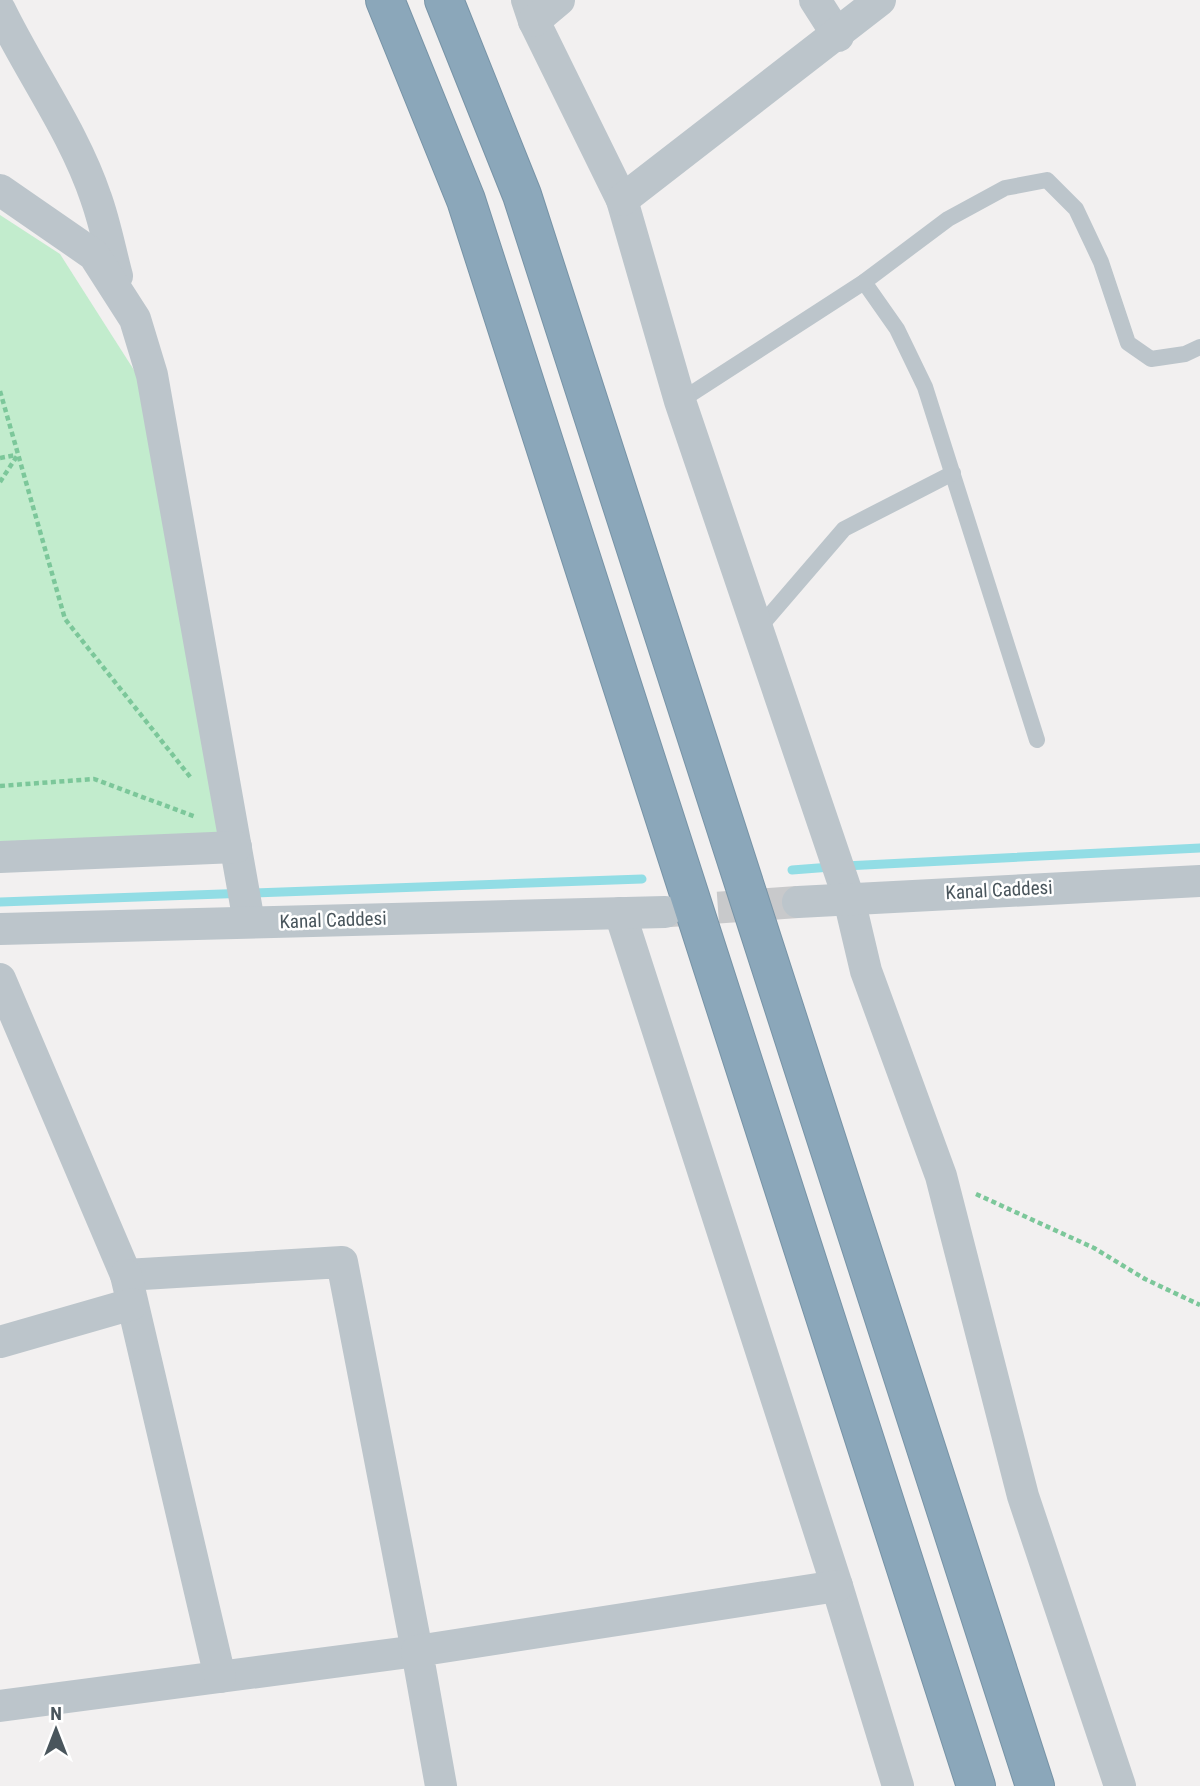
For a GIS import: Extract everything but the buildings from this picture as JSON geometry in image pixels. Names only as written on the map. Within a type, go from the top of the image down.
[{"type":"highway","points":[[385,0],[466,200],[976,1786]]},
{"type":"highway","points":[[444,0],[522,195],[1035,1786]]},
{"type":"street","points":[[559,0],[530,11],[622,200],[680,401],[849,899],[866,971],[941,1176],[1024,1496],[1120,1786]]},
{"type":"street","points":[[815,0],[838,36]]},
{"type":"street","points":[[622,200],[838,36],[880,0]]},
{"type":"street","points":[[0,10],[24,59],[61,123],[96,196],[124,302]]},
{"type":"street","points":[[0,190],[94,254],[135,319],[152,375],[247,910]]},
{"type":"street","points":[[0,857],[236,845]]},
{"type":"street","name":"Kanal Caddesi","points":[[798,902],[1200,881]]},
{"type":"street","name":"Kanal Caddesi","points":[[0,929],[247,910],[665,912]]},
{"type":"street","points":[[620,913],[837,1586],[898,1786]]},
{"type":"street","points":[[0,979],[129,1289],[220,1677]]},
{"type":"street","points":[[0,1342],[129,1289],[342,1262],[441,1786]]},
{"type":"street","points":[[0,1706],[417,1651],[837,1586]]},
{"type":"lane","points":[[680,401],[864,282],[948,219],[1005,188],[1047,180],[1076,209],[1101,262],[1128,342],[1151,359],[1185,354],[1200,347]]},
{"type":"lane","points":[[864,282],[897,329],[925,387],[1037,740]]},
{"type":"lane","points":[[758,629],[844,529],[953,473]]},
{"type":"path","points":[[0,391],[65,619],[200,788]]},
{"type":"path","points":[[0,458],[17,455]]},
{"type":"path","points":[[0,482],[17,455]]},
{"type":"path","points":[[0,786],[94,779],[236,845]]},
{"type":"path","points":[[941,1176],[1094,1248],[1145,1279],[1200,1305]]},
{"type":"green space","points":[[0,215],[60,254],[155,403],[236,847],[0,851]]},
{"type":"waterway","points":[[845,866],[1200,848]]},
{"type":"waterway","points":[[792,870],[831,867]]},
{"type":"waterway","points":[[0,902],[642,879]]},
{"type":"tunnel","points":[[670,911],[798,902]]}]
